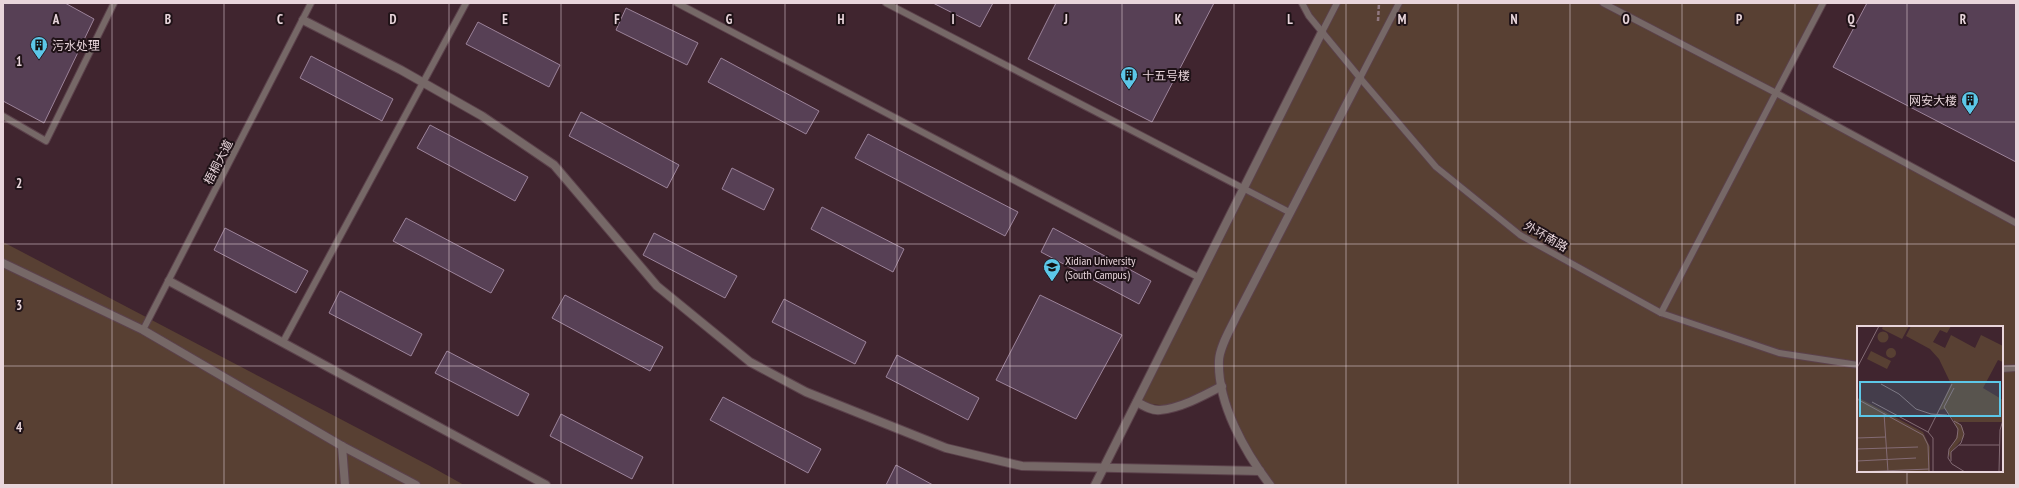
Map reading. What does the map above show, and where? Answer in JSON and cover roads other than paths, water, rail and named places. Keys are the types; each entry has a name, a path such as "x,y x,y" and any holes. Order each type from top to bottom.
{"street":[{"path":"303,20 424,83 482,116 554,165 657,286 750,362 806,392 946,448 1022,466 1103,469 1260,471"},
{"path":"1095,485 1322,32"},
{"path":"1270,485 1252,460 1222,396 1219,359 1226,338 1360,78"},
{"path":"3,263 143,330 342,446 416,485"},
{"path":"170,281 546,485"},
{"path":"1137,402 1148,408 1159,411 1200,397 1222,386"},
{"path":"342,446 345,485"}],"lane":[{"path":"3,116 46,141 114,3"},
{"name":"梧桐大道","path":"143,330 170,281 311,3"},
{"path":"283,342 466,3"},
{"path":"677,3 1198,277"},
{"path":"886,3 1290,212"},
{"name":"外环南路","path":"1302,3 1322,32 1436,167 1520,235 1661,313 1778,353 1857,365"},
{"path":"1322,32 1337,3"},
{"path":"1360,78 1399,3"},
{"path":"1603,3 1776,93 2016,223"},
{"path":"1661,313 1823,3"},
{"path":"2003,369 2016,368"}],"place":[{"name":"污水处理","path":"39,60"},
{"name":"十五号楼","path":"1129,90"},
{"name":"网安大楼","path":"1970,115"},
{"name":"Xidian University (South Campus)","path":"1052,282"}]}
